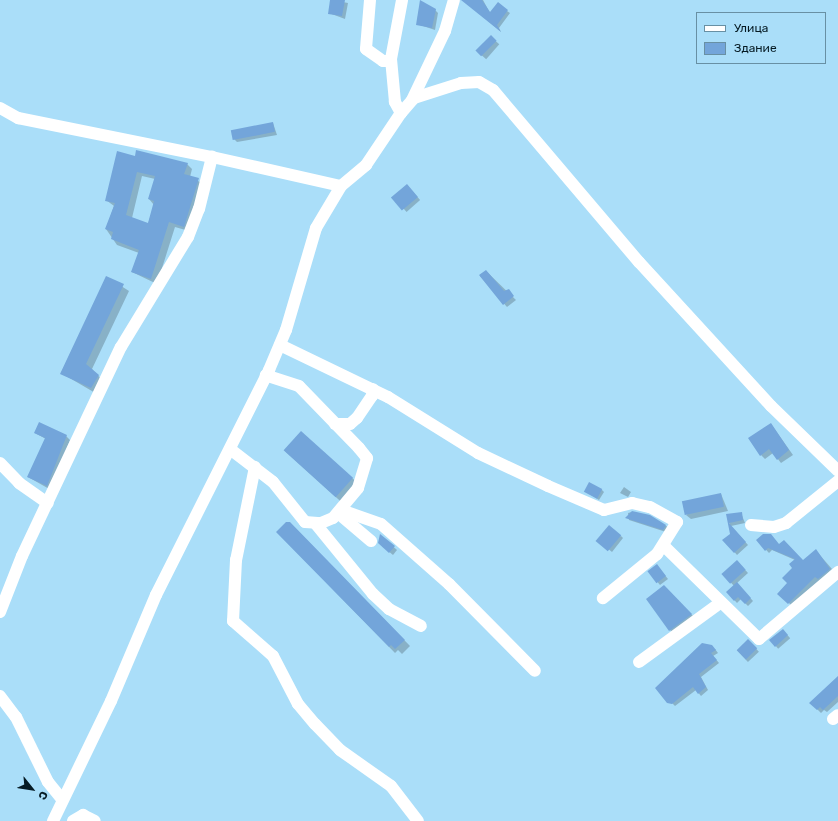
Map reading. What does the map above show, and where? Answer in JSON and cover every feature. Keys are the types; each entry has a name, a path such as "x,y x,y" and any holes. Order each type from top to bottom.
{"street":[{"path":"370,0 366,49 383,62 391,61"},
{"path":"401,113 395,102 391,61 402,0"},
{"path":"53,821 61,798 104,715 156,596 230,449 280,345 316,228 340,186 366,165 401,113 412,100 445,31 454,0"},
{"path":"412,100 461,83 479,82 493,90 639,262 771,406 838,471"},
{"path":"0,108 18,118 212,157 340,186"},
{"path":"0,612 48,503 121,347 188,237 199,209 212,157"},
{"path":"280,345 373,389 478,453 590,505 604,510 632,503 650,507 677,522 664,546 603,598"},
{"path":"230,449 273,482 306,522 315,523 333,518 358,488 367,458 298,386 266,376"},
{"path":"335,424 350,424 357,418 372,396 373,389"},
{"path":"0,463 48,503"},
{"path":"254,467 236,560 233,621 273,656 298,704 315,724 340,750 391,786 418,821"},
{"path":"751,525 774,527 786,523 838,481"},
{"path":"340,511 371,541"},
{"path":"340,511 381,524 449,584 535,671"},
{"path":"315,523 373,594 389,609 421,626"},
{"path":"664,546 720,603 759,639 838,572"},
{"path":"639,662 720,603"},
{"path":"0,696 16,717 48,782 61,798"},
{"path":"73,821 83,815 95,821"}],"building":[{"path":"330,0 345,0 342,16 328,14"},
{"path":"420,0 436,9 432,28 416,25"},
{"path":"461,0 482,0 490,12 498,2 508,10 497,25 501,32"},
{"path":"491,35 497,41 481,56 475,51"},
{"path":"273,122 275,132 233,140 231,130"},
{"path":"136,150 188,163 184,174 199,178 184,227 169,222 151,279 131,272 139,250 111,239 113,232 105,229 115,203 105,201 117,151 135,156","holes":["137,172 155,176 148,199 154,201 148,223 126,215"]},
{"path":"407,184 418,197 402,211 391,197"},
{"path":"486,270 504,291 509,289 514,296 503,305 479,275"},
{"path":"106,276 124,284 86,364 99,375 91,388 60,374"},
{"path":"39,422 67,435 47,486 27,477 45,438 34,433"},
{"path":"771,423 789,450 777,460 769,449 760,456 748,438"},
{"path":"301,431 353,478 336,497 284,450"},
{"path":"589,482 602,489 597,499 584,492"},
{"path":"721,493 724,507 685,515 682,501"},
{"path":"632,511 650,515 666,525 663,530 625,518"},
{"path":"742,512 743,520 729,523 746,542 734,553 722,540 730,534 726,514"},
{"path":"286,522 290,522 405,640 395,649 391,645 389,647 276,532"},
{"path":"609,525 621,535 608,551 596,541"},
{"path":"380,534 395,546 389,553 378,543"},
{"path":"763,534 771,534 779,544 784,540 803,560 816,549 830,569 818,579 815,577 788,604 777,594 787,583 782,578 792,568 789,564 795,559 768,548 765,551 756,540"},
{"path":"737,560 746,570 730,584 721,574"},
{"path":"657,564 666,576 656,583 647,571"},
{"path":"737,582 751,598 745,604 738,597 734,601 726,592"},
{"path":"664,585 692,614 669,631 646,599"},
{"path":"783,629 788,635 775,647 769,640"},
{"path":"748,639 757,648 746,660 737,650"},
{"path":"702,643 712,645 716,650 711,653 717,660 699,674 706,687 698,694 693,687 672,704 667,703 655,688"},
{"path":"838,676 838,696 823,710 820,707 817,710 809,703"}]}
